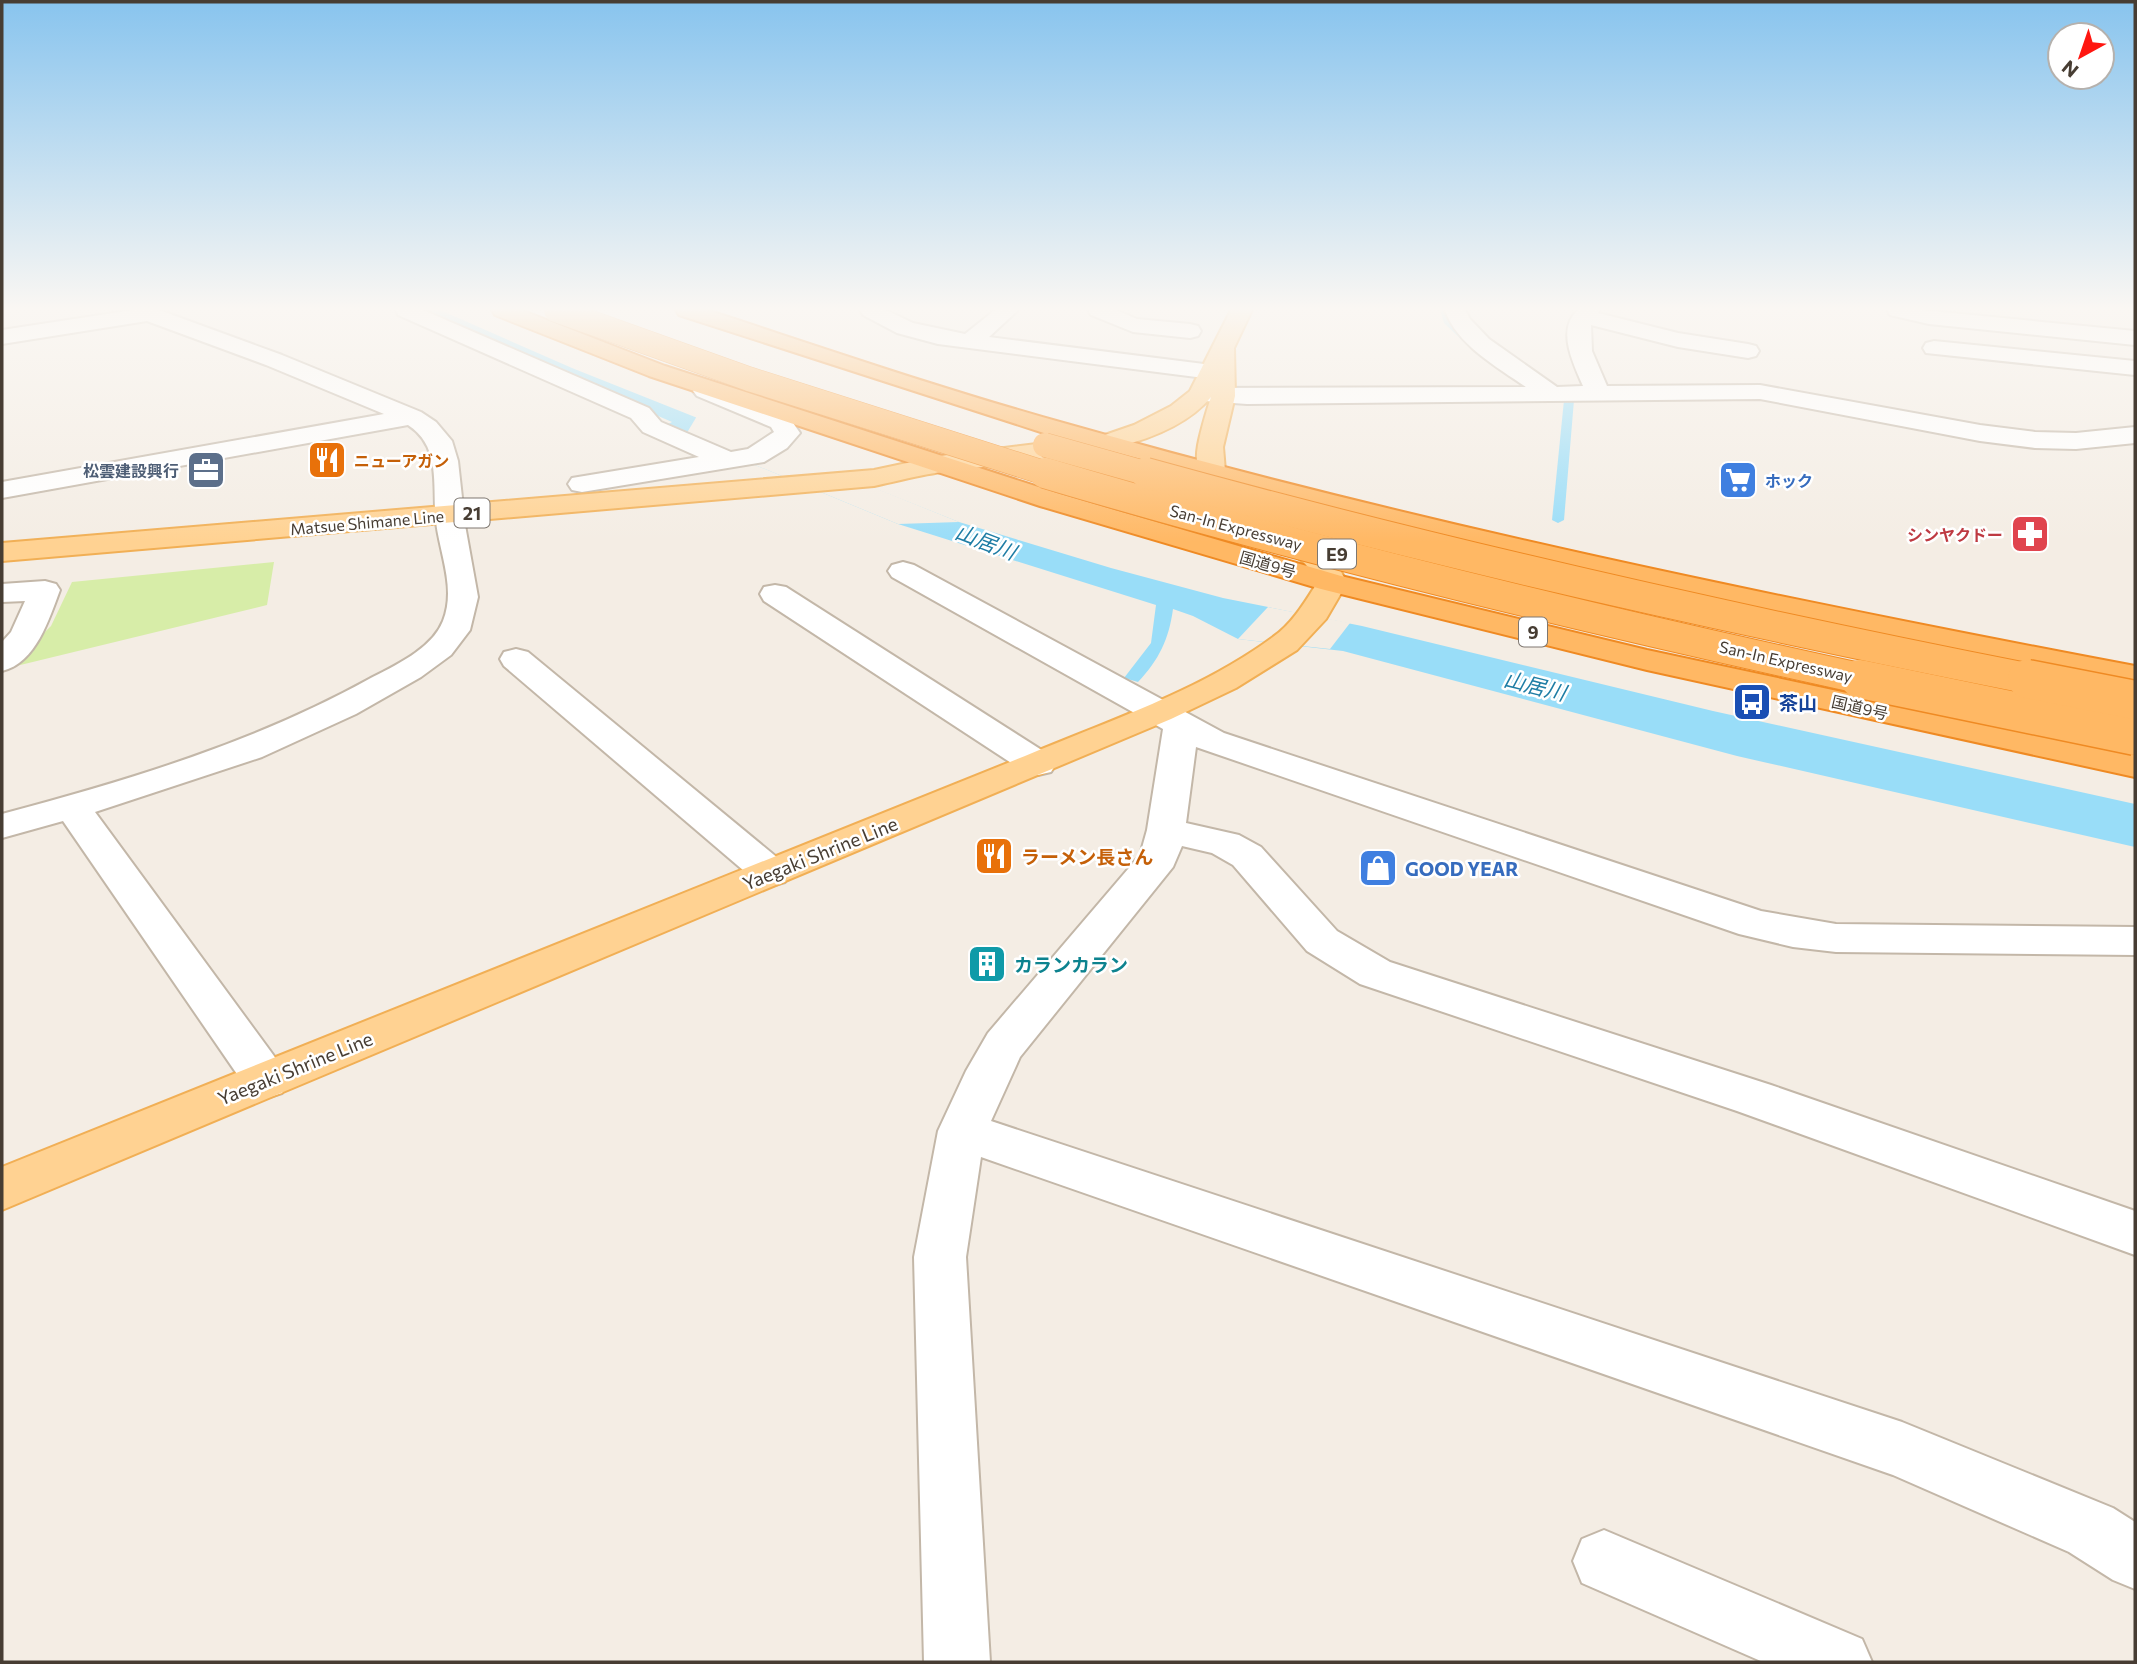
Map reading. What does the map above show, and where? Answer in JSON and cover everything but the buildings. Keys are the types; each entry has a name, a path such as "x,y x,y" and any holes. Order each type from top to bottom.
{"highway":[{"name":"国道9号","path":"708,388 1050,500 1332,583 1647,660 2135,766"},
{"name":"San-In Expressway","path":"770,388 922,437 1193,516 1512,600 2005,710 2135,736"},
{"name":"San-In Expressway","path":"849,388 1211,492 1529,571 1993,672 2135,700"},
{"path":"922,388 1106,443 1533,552 1728,596 2135,676"}],"main road":[{"path":"1106,443 1143,430 1180,411 1202,388"},
{"path":"1215,388 1210,447 1212,471 1218,490 1237,510 1321,559 1332,583"},
{"name":"Matsue Shimane Line","path":"2,530 874,478 940,464 1106,443"},
{"name":"Matsue Shimane Line","path":"2,552 449,505 582,484 858,463 940,464"},
{"name":"Yaegaki Shrine Line","path":"2,1189 1038,764 1170,718 1286,643 1315,611 1332,583"}],"street":[{"path":"2,826 188,772 303,728 363,697 437,650 453,633 460,618 463,598 439,442 431,430 412,417 341,388"},
{"path":"582,388 640,413 652,427 730,461"},
{"path":"582,484 755,456 778,443 787,433 779,422 697,388"},
{"path":"1459,388 1551,394 1760,392 1796,396 1980,433 2035,440 2076,441 2135,435"},
{"path":"1542,388 1551,394"},
{"path":"1596,388 1598,394"},
{"path":"2,490 412,417"},
{"path":"903,571 1224,746 1754,924 1793,933 1836,938 2135,941"},
{"path":"2,593 45,590 26,635 2,661"},
{"path":"775,594 1038,764"},
{"path":"516,659 771,873"},
{"path":"957,1662 940,1257 948,1198 962,1131 989,1068 1004,1045 1159,858 1166,830 1170,718"},
{"path":"72,807 266,1080"},
{"path":"1166,830 1225,844 1247,856 1322,941 1375,972 1754,1098 2135,1233"},
{"path":"962,1131 1902,1450 2091,1530 2135,1558"},
{"path":"1604,1561 1839,1662"}],"green space":[{"path":"274,562 267,605 8,668 51,626 72,582"}],"water":[{"name":"山居川","path":"593,388 621,388 959,522 1111,568 1223,598 1362,626 1713,711 2135,804 2135,847 1737,756 1343,651 1238,639 1173,609 1166,639 1152,666 1138,682 1124,678 1151,643 1156,605 898,524 663,427 672,422"}],"pier":[{"path":"697,416 959,522 898,524 685,436"},
{"path":"1268,607 1350,623 1330,649 1238,639"}],"waterway":[{"path":"1558,520 1569,400"}],"place":[{"name":"ニューアガン","path":"327,460"},
{"name":"松雲建設興行","path":"206,470"},
{"name":"ホック","path":"1738,480"},
{"name":"シンヤクドー","path":"2030,534"},
{"name":"茶山","path":"1752,702"},
{"name":"ラーメン長さん","path":"994,856"},
{"name":"GOOD YEAR","path":"1378,868"},
{"name":"カランカラン","path":"987,964"}]}
